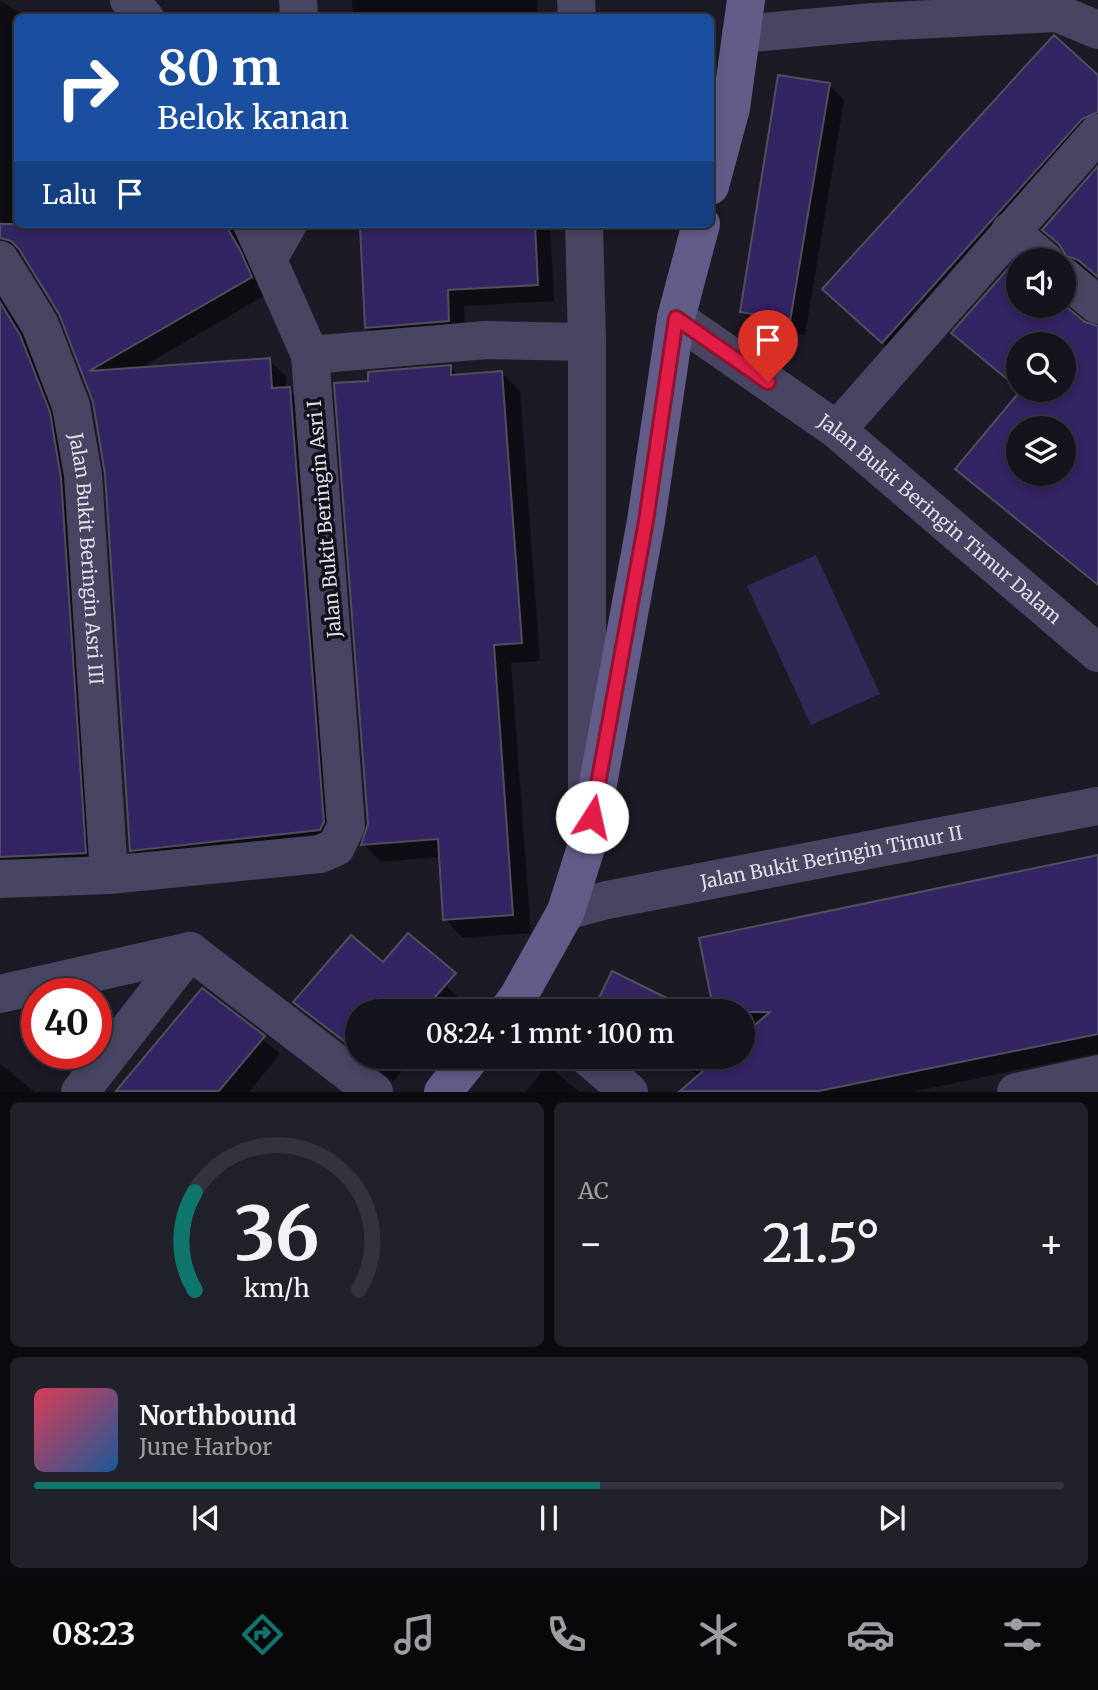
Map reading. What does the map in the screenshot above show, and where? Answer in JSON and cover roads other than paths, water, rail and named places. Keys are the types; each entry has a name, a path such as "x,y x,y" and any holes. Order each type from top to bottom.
{"street":[{"path":"129,0 141,14"},
{"path":"714,161 721,116 744,17 872,22 1057,13 1098,30"},
{"path":"837,430 1098,133"},
{"name":"Jalan Bukit Beringin Asri I","path":"108,875 320,854 336,847 346,826 310,355 254,228"},
{"path":"268,260 286,228"},
{"path":"586,228 587,844"},
{"path":"524,999 566,911 587,844 646,521 676,318 700,228"},
{"path":"1010,231 1030,248"},
{"name":"Jalan Bukit Beringin Asri III","path":"0,260 40,325 57,364 73,420 83,475 108,875"},
{"path":"1076,286 1098,305"},
{"name":"Jalan Bukit Beringin Timur Dalam","path":"676,318 837,430 1098,653"},
{"path":"310,355 486,340 587,342"},
{"name":"Jalan Bukit Beringin Timur II","path":"566,911 607,900 1098,806"},
{"path":"0,879 108,875"},
{"path":"0,994 190,951"},
{"path":"80,1091 190,951"},
{"path":"190,951 374,1091"},
{"path":"443,1091 461,1069"},
{"path":"602,1069 629,1091"},
{"path":"1016,1091 1098,1074"}]}
